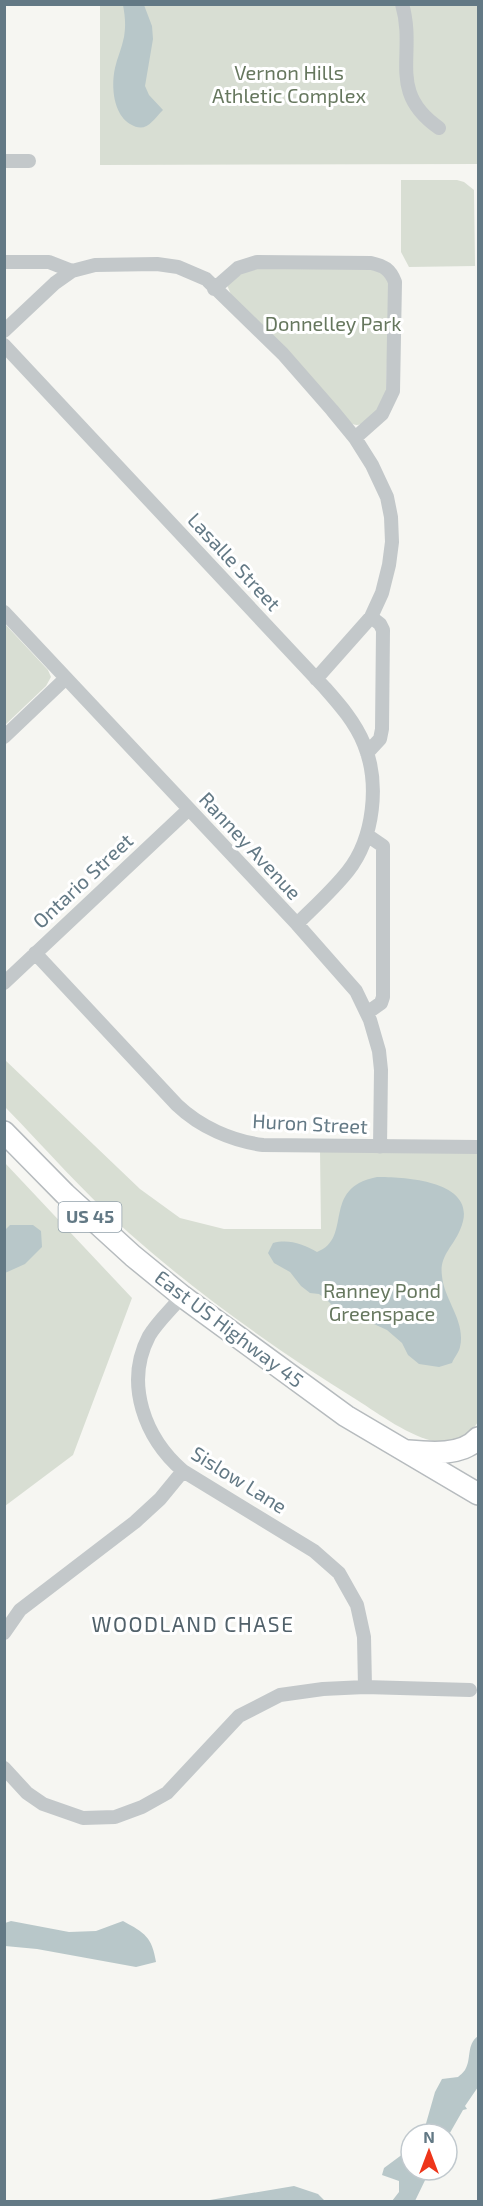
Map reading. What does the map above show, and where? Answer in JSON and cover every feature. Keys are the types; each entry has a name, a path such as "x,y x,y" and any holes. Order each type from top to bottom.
{"main road":[{"name":"East US Highway 45","path":"4,1132 65,1194 182,1296 346,1416 478,1494"},
{"path":"405,1451 456,1450 473,1444 478,1438"}],"street":[{"path":"402,4 406,19 406,77 409,92 417,109 439,128"},
{"path":"4,161 29,161"},
{"path":"4,262 49,262 72,271"},
{"path":"214,289 238,268 257,262 371,263 388,270 395,282 393,391 382,414 355,438"},
{"path":"4,331 55,283 72,271 95,265 157,264 178,267 206,279 283,354 355,438 382,484 391,517 392,542 389,565 382,593 371,617 316,679"},
{"name":"Lasalle Street","path":"4,345 316,679 350,718 365,746 371,767 373,808 367,835 349,870 297,924"},
{"name":"Ranney Avenue","path":"4,612 297,924 356,991 367,1013 379,1051 380,1147"},
{"path":"367,753 380,739 382,729 383,630 380,624 371,617"},
{"path":"4,737 66,678"},
{"name":"Ontario Street","path":"4,982 189,809"},
{"path":"367,835 383,846 383,997 381,1003 367,1013"},
{"name":"Huron Street","path":"35,953 186,1114 221,1134 250,1144 263,1145 478,1147"},
{"name":"Sislow Lane","path":"182,1296 158,1322 148,1338 141,1359 138,1379 143,1414 153,1436 170,1459 183,1471 314,1551 339,1573 357,1605 364,1637 365,1687"},
{"path":"4,1633 20,1610 135,1522 160,1499 183,1471"},
{"path":"4,1768 27,1792 43,1804 83,1818 116,1817 142,1807 167,1792 239,1716 280,1695 323,1689 365,1687 476,1689"}],"green space":[{"name":"Vernon Hills Athletic Complex","path":"100,5 478,5 478,164 100,165"},
{"path":"401,180 457,180 464,182 474,190 475,266 409,267 401,252"},
{"name":"Donnelley Park","path":"370,268 383,273 389,284 386,397 372,416 357,425 346,420 232,297 227,285 242,273 253,269"},
{"path":"5,624 48,670 51,677 46,686 5,725"},
{"name":"Ranney Pond Greenspace","path":"4,1059 140,1189 180,1218 224,1229 321,1229 320,1151 478,1153 478,1422 466,1436 450,1443 437,1442 416,1435 385,1418 268,1342 183,1279 113,1218 5,1107"},
{"path":"5,1163 132,1298 73,1455 5,1506"}],"shaded area":[{"path":"123,5 144,5 152,26 153,39 145,86 149,95 163,110 152,122 140,128 124,119 115,99 114,75 125,33"},
{"path":"377,1177 405,1178 438,1185 451,1192 460,1201 464,1214 460,1230 445,1257 442,1269 446,1294 457,1319 461,1337 459,1349 452,1363 439,1367 419,1364 408,1355 402,1343 387,1330 352,1314 338,1311 319,1294 310,1293 290,1272 274,1263 268,1253 273,1243 279,1242 296,1243 317,1252 328,1245 334,1236 343,1202 349,1191 360,1183"},
{"path":"10,1225 33,1225 41,1231 42,1247 25,1264 5,1273 5,1230"},
{"path":"11,1921 69,1932 96,1931 123,1921 137,1929 150,1941 156,1962 136,1967 37,1949 5,1946 5,1923"},
{"path":"478,2036 478,2087 465,2106 467,2109 463,2110 456,2122 426,2122 435,2092 442,2079 458,2077 464,2071 474,2040"},
{"path":"399,2157 399,2181 382,2175 384,2168"},
{"path":"399,2182 424,2182 415,2201 392,2201 399,2192"},
{"path":"294,2186 318,2194 325,2201 204,2201"}],"district":[{"name":"WOODLAND CHASE","path":"193,1625"}]}
